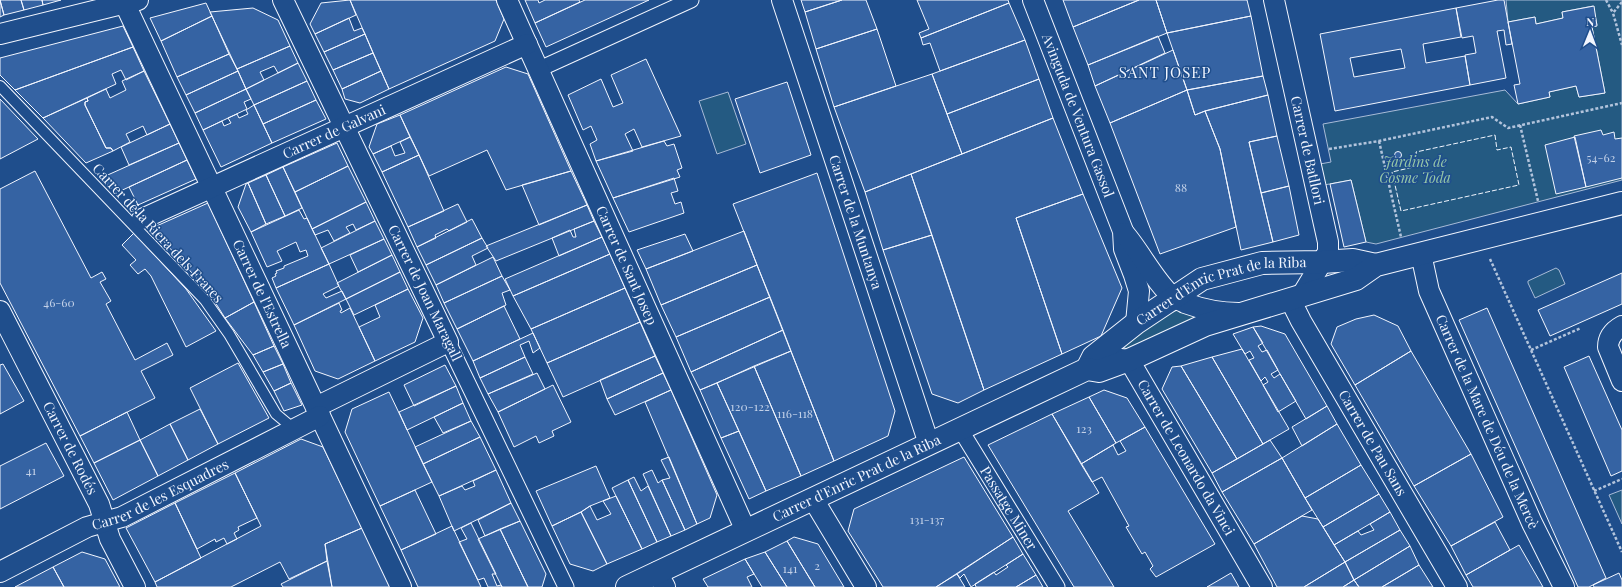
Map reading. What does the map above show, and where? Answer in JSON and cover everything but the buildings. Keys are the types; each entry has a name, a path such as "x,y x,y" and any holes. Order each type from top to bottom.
{"street":[{"name":"Carrer de Joan Maragall","path":"283,0 566,587"},
{"name":"Carrer de Sant Josep","path":"507,0 746,531"},
{"path":"546,66 691,0"},
{"name":"Carrer de la Muntanya","path":"782,0 929,444"},
{"name":"Avinguda de Ventura Gassol","path":"1033,0 1123,231 1124,249 1139,291 1136,323"},
{"name":"Carrer de Batllori","path":"1274,0 1328,242 1328,252 1296,297"},
{"path":"0,34 129,1"},
{"name":"Carrer de l'Estrella","path":"129,1 212,187 401,587"},
{"name":"Carrer de Galvani","path":"142,219 527,44"},
{"name":"Carrer d'Enric Prat de la Riba","path":"1090,363 1099,372 1205,325 1356,279 1376,265 1622,203"},
{"name":"Avinguda de Ventura Gassol","path":"1123,231 1136,246 1159,281 1175,298 1202,309 1219,313 1246,312"},
{"name":"Carrer de la Mare de Déu de la Mercè","path":"1421,254 1429,291 1529,516 1564,587"},
{"name":"Carrer d'Enric Prat de la Riba","path":"626,587 661,580 746,531 960,429 1090,363 1136,323 1202,279 1262,263 1353,260 1376,265"},
{"name":"Carrer de Pau Sans","path":"1296,297 1301,321 1457,587"},
{"name":"Carrer de Rodés","path":"0,311 100,504 110,539 135,587"},
{"path":"1622,326 1613,333 1608,342 1608,348 1622,381"},
{"name":"Carrer de les Esquadres","path":"0,572 87,527 122,517 294,429 318,412 448,342"},
{"name":"Carrer de Leonardo da Vinci","path":"1129,360 1262,587"},
{"name":"Passatge Miner","path":"960,429 1057,587"},
{"path":"813,499 866,587"}],"lane":[{"name":"Carrer de la Riera dels Frares","path":"0,86 205,300 229,334 276,414 294,429"}],"path":[{"path":"1606,0 1613,13 1622,45"},
{"path":"1613,13 1622,2"},
{"path":"1328,149 1379,141 1492,117 1508,128 1622,104"},
{"path":"1520,125 1538,202"},
{"path":"1379,141 1401,237"},
{"path":"1490,259 1622,552"},
{"path":"1531,350 1580,328"},
{"path":"1594,491 1622,479"}],"green space":[{"name":"Jardins de Cosme Toda","path":"1506,0 1622,0 1622,180 1376,244 1366,242 1351,180 1324,185 1320,164 1331,162 1323,124 1505,90 1518,104 1550,97 1549,92 1576,86 1579,97 1605,93 1592,27 1597,25 1593,6 1562,12 1563,18 1536,24 1535,17 1508,22"},
{"path":"728,92 746,144 717,154 699,101"},
{"path":"1556,268 1559,270 1565,284 1535,298 1528,281"},
{"path":"1180,309 1196,317 1197,319 1129,350 1123,347 1123,345 1168,314"},
{"path":"1622,490 1622,524 1609,495"}],"fence":[{"path":"1495,135 1497,150 1511,147 1519,185 1401,211 1392,172 1418,166 1416,152 1495,135"}],"wall":[{"path":"137,214 132,208 138,205"}],"district":[{"name":"SANT JOSEP","path":"1165,73"}]}
